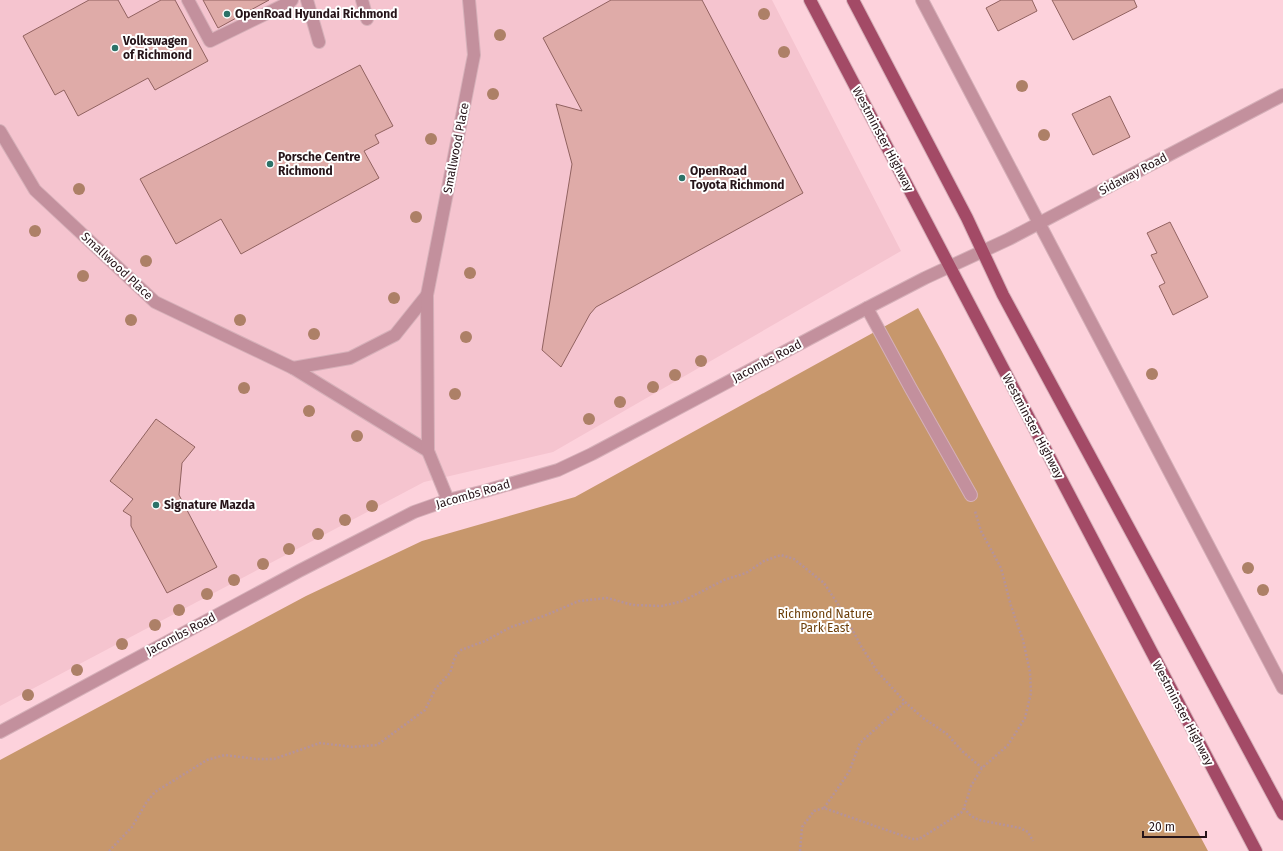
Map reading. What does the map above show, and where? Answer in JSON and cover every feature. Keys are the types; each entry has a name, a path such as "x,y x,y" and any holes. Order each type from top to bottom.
{"main road":[{"name":"Westminster Highway","path":"810,0 1256,851"},
{"path":"852,0 967,218 1002,296 1198,654 1283,814"}],"street":[{"path":"188,0 210,41 292,0"},
{"path":"307,0 319,42"},
{"path":"362,0 367,19"},
{"name":"Smallwood Place","path":"448,500 428,451 427,295 474,55 469,0"},
{"path":"922,0 1283,688"},
{"name":"Sidaway Road","path":"950,267 1039,223 1283,95"},
{"name":"Smallwood Place","path":"0,131 35,190 155,302 293,368 428,451"},
{"name":"Jacombs Road","path":"0,732 386,525 414,512 448,500 558,470 867,308 950,267"},
{"name":"Smallwood Place","path":"293,368 350,358 395,335 427,295"},
{"path":"867,308 971,495"}],"path":[{"path":"800,851 802,826 814,811 824,808 912,839 919,840 961,814 971,786 982,768 1008,745 1025,718 1031,693 1030,672 1023,640 1001,568 981,531 971,495"},
{"path":"109,851 132,827 146,803 155,792 207,760 225,755 255,759 274,759 320,743 352,747 377,745 425,710 436,688 450,673 455,657 461,650 485,641 511,627 544,616 579,601 606,598 633,605 662,606 683,601 724,580 746,573 764,561 781,555 794,559 824,583 843,612 861,646 877,671 905,702 923,718 947,734 962,751 982,768"},
{"path":"824,808 849,772 860,743 905,702"},
{"path":"964,808 971,816 979,820 1020,828 1028,832 1033,842"}],"shaded area":[{"path":"0,0 772,0 901,251 553,452 424,482 0,706"}],"green space":[{"name":"Richmond Nature Park East","path":"918,308 1208,851 0,851 0,760 306,596 422,541 575,497"}],"building":[{"name":"Volkswagen of Richmond","path":"89,0 118,0 128,18 161,0 175,0 208,61 155,90 148,78 78,116 64,90 55,95 23,36"},
{"name":"OpenRoad Hyundai Richmond","path":"203,0 269,0 218,28"},
{"name":"OpenRoad Toyota Richmond","path":"611,0 702,0 803,193 596,307 590,314 561,367 542,350 572,164 556,104 582,111 543,38"},
{"path":"1001,0 1032,0 1037,11 998,31 986,8"},
{"path":"1052,0 1134,0 1137,7 1073,40"},
{"name":"Porsche Centre Richmond","path":"360,65 393,126 375,135 379,143 364,151 379,178 241,254 221,219 176,244 140,179"},
{"path":"1110,96 1130,137 1093,155 1072,114"},
{"path":"1170,222 1208,297 1173,315 1159,286 1165,283 1151,255 1157,253 1147,233"},
{"name":"Signature Mazda","path":"156,419 195,447 182,463 179,495 217,567 167,593 131,526 131,516 123,511 133,499 110,481"}],"place":[{"name":"OpenRoad Hyundai Richmond","path":"227,14"},
{"name":"Volkswagen of Richmond","path":"115,48"},
{"name":"Porsche Centre Richmond","path":"270,164"},
{"name":"OpenRoad Toyota Richmond","path":"682,178"},
{"name":"Signature Mazda","path":"156,505"}]}
